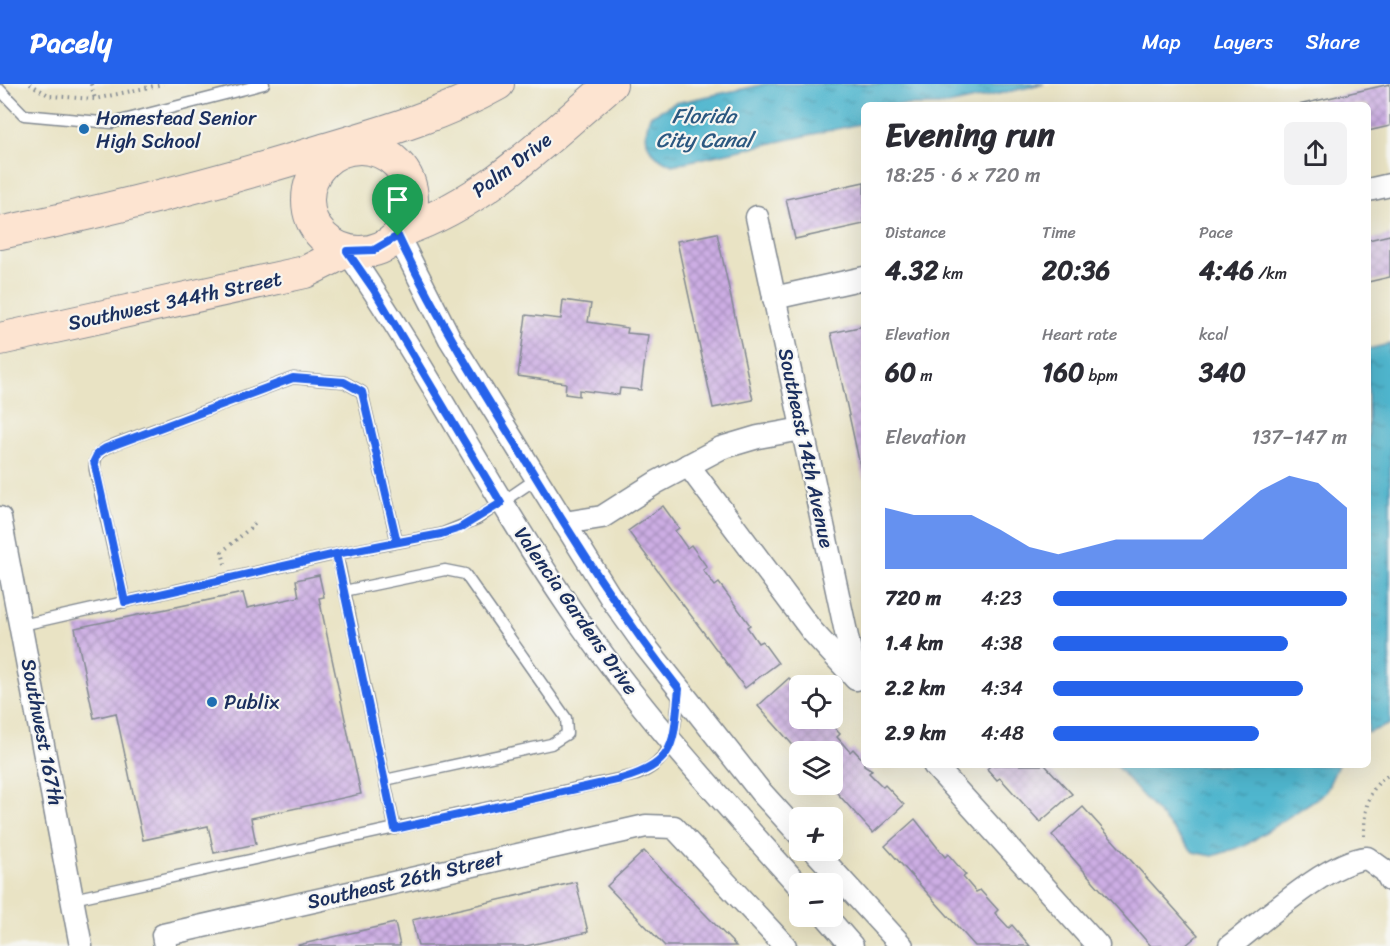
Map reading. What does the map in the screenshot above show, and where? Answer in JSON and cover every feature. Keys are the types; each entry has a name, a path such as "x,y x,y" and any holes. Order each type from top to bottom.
{"main road":[{"path":"0,233 196,188 341,148 440,113 498,84"},
{"name":"Palm Drive","path":"401,233 449,212 535,150 614,84"},
{"path":"341,148 368,149 387,156 402,168 412,192 412,205 401,233 374,250 347,251 324,238 310,216 308,203 309,190 321,166 341,148"},
{"name":"Southwest 344th Street","path":"0,339 305,272 347,251"}],"street":[{"path":"1371,189 1390,185"},
{"name":"Southeast 14th Avenue","path":"757,217 860,684"},
{"name":"Valencia Gardens Drive","path":"401,233 450,339 628,623 760,791 789,823"},
{"name":"Valencia Gardens Drive","path":"347,251 374,290 501,503 572,612 673,741 789,874"},
{"path":"774,298 861,279"},
{"path":"564,523 592,519 615,510 688,465 721,448 758,437 802,429"},
{"name":"Southeast 14th Avenue","path":"688,465 812,631 860,684"},
{"name":"Southwest 167th","path":"0,518 81,946"},
{"path":"937,768 1098,946"},
{"name":"Southeast 26th Street","path":"164,941 646,826 674,827 785,946"},
{"path":"1230,946 1333,869 1354,859 1367,858 1384,871 1390,880"},
{"path":"824,861 902,946"},
{"path":"836,927 852,946"}],"lane":[{"path":"0,90 24,115 112,123 264,84"},
{"path":"125,602 95,470 94,461 98,453 118,443 293,378 344,382 362,392 397,542"},
{"path":"22,625 460,528 536,479"},
{"path":"336,554 395,829"},
{"path":"345,591 445,570 465,574 564,711 566,718 567,734 551,744 385,780"},
{"path":"72,899 636,775 656,767 673,741 679,689"}],"path":[{"path":"30,84 50,96 95,99 163,84"},
{"path":"91,84 95,99"},
{"path":"225,567 222,552 257,522"},
{"path":"1364,843 1364,820 1368,800 1377,782 1390,774"}],"water":[{"name":"Florida City Canal","path":"766,84 1044,84 962,102 861,102 861,124 672,165 652,152 646,133 650,116 675,103"},
{"path":"1390,344 1390,724 1371,732 1371,348"},
{"path":"1118,768 1337,768 1325,793 1246,845 1213,856 1193,852"}],"building":[{"path":"1390,84 1390,126 1371,130 1371,102 1311,102"},
{"path":"861,183 861,225 795,239 786,199"},
{"path":"717,233 753,400 713,408 677,241"},
{"path":"1390,235 1390,277 1371,281 1371,239"},
{"path":"563,300 591,304 588,322 628,328 627,333 648,335 641,390 620,388 619,395 579,390 579,396 565,394 566,383 518,376 526,315 561,319"},
{"path":"861,327 861,470 831,333"},
{"path":"663,506 679,528 675,531 687,548 691,545 707,567 703,570 715,586 719,583 750,625 747,627 758,643 762,641 778,663 745,688 628,531"},
{"path":"319,575 324,597 319,598 361,794 251,818 256,844 214,853 208,826 143,840 116,713 94,718 75,628 243,593 247,608 299,597 296,580"},
{"path":"789,678 789,729 835,729 840,734 837,737 840,741 789,741 758,706"},
{"path":"843,744 850,752 853,749 861,758 861,768 872,770 869,773 883,787 885,785 904,805 873,833 839,795 843,795"},
{"path":"1048,768 1072,794 1040,822 1000,778 997,780 987,769"},
{"path":"1083,807 1198,935 1185,946 1151,946 1052,835"},
{"path":"915,819 945,857 948,854 966,875 963,877 976,892 980,890 998,910 995,913 1009,928 1012,925 1030,946 975,946 885,846"},
{"path":"644,851 736,946 665,946 607,886"},
{"path":"576,882 588,932 526,946 418,946 412,920"},
{"path":"395,923 400,946 298,946 298,945"}],"place":[{"name":"Homestead Senior High School","path":"84,129"},
{"name":"Publix","path":"212,702"}],"route":[{"path":"398,236 387,245 374,250 347,251 374,290 501,503 460,528 441,534 336,554 125,602 94,461 98,453 106,448 293,378 324,378 344,382 362,392 397,542 336,554 395,829 621,779 656,767 673,741 679,689 628,623 564,523 450,339 398,236"}]}
